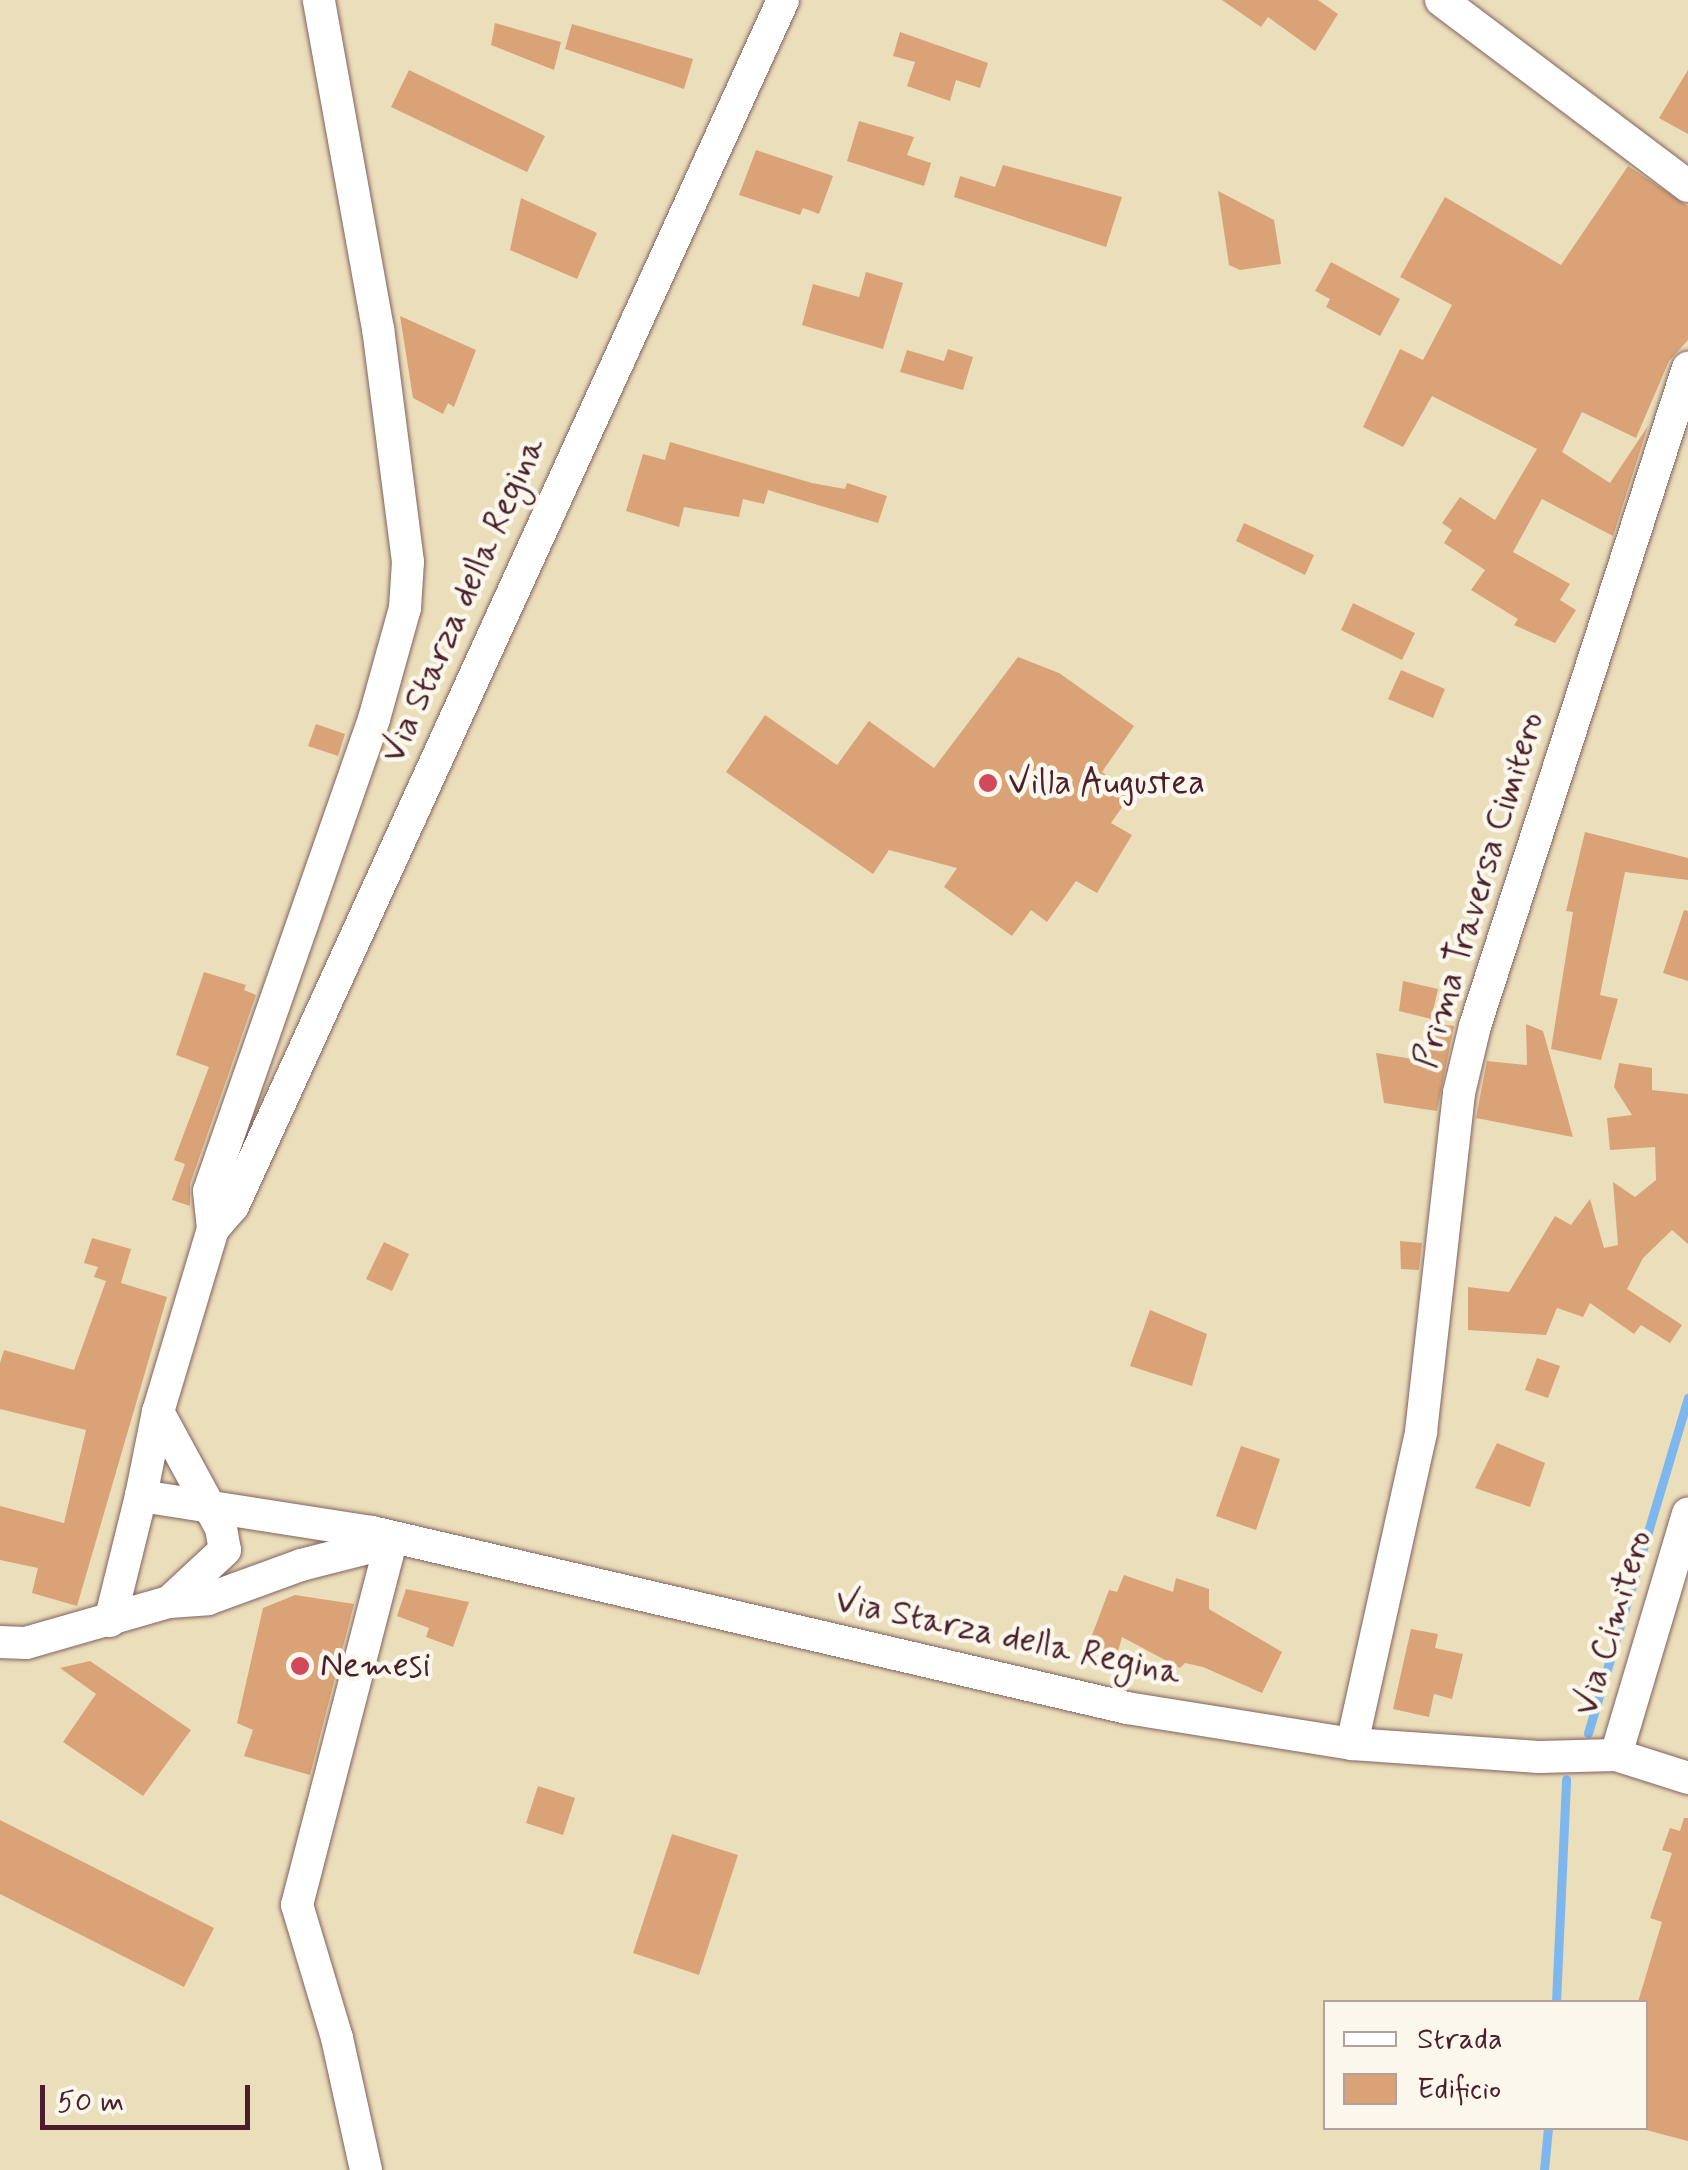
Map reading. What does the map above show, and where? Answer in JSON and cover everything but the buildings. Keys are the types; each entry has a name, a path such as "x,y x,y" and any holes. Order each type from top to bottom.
{"street":[{"name":"Via Starza della Regina","path":"110,1621 158,1412 213,1229 210,1191 374,719 407,577 378,329 318,0"},
{"name":"Via Starza della Regina","path":"213,1229 233,1206 783,0"},
{"path":"1441,0 1688,186"},
{"name":"Prima Traversa Cimitero","path":"1352,1744 1421,1432 1459,1093 1475,1026 1688,368"},
{"name":"Via Starza della Regina","path":"158,1412 226,1550 169,1602"},
{"name":"Via Starza della Regina","path":"141,1496 206,1503 372,1532 392,1542 1127,1708 1352,1744 1539,1757 1616,1755 1688,1778"},
{"name":"Via Cimitero","path":"1616,1755 1688,1513"},
{"name":"Via Starza della Regina","path":"0,1642 26,1643 169,1602 208,1599 301,1564 392,1542"},
{"path":"366,2170 337,2038 298,1905 392,1542"}],"waterway":[{"path":"1588,1733 1688,1398"},
{"path":"1556,2000 1566,1779"},
{"path":"1544,2170 1548,2130"}],"place":[{"name":"Villa Augustea","path":"988,783"},
{"name":"Nemesi","path":"300,1666"}]}
